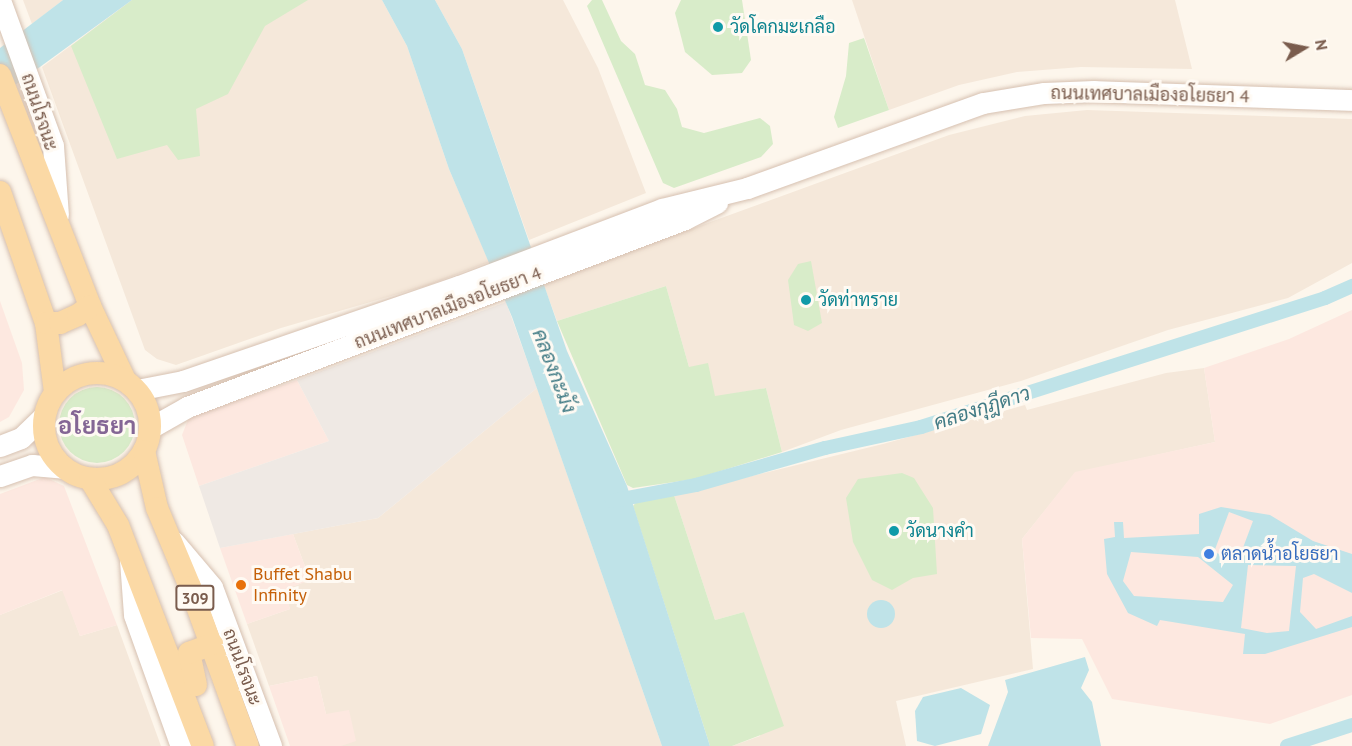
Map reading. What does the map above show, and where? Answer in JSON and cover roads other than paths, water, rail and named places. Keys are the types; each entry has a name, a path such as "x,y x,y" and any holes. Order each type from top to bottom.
{"main road":[{"name":"ถนนโรจนะ","path":"0,75 90,306 131,385"},
{"path":"0,192 46,323 55,392"},
{"path":"46,323 69,319 90,306"},
{"path":"88,373 113,375 131,385 147,408 150,428 144,451 121,473 90,479 64,468 47,445 44,416 55,392 76,376 88,373"},
{"name":"ถนนโรจนะ","path":"144,451 166,533 213,644 248,746"},
{"name":"309","path":"90,479 118,525 203,746"},
{"path":"213,644 194,649 187,659 216,746"}],"street":[{"name":"ถนนโรจนะ","path":"3,9 53,146 59,228"},
{"name":"ถนนเทศบาลเมืองอโยธยา 4","path":"150,428 187,407 462,294 561,256 685,219 747,188 983,103 1044,93 1094,91 1352,100"},
{"path":"0,217 19,244"},
{"name":"ถนนเทศบาลเมืองอโยธยา 4","path":"131,385 183,381 462,294"},
{"path":"0,446 21,438 44,416"},
{"path":"0,476 32,465 64,468"},
{"name":"ถนนโรจนะ","path":"166,533 212,587 271,746"},
{"path":"130,557 134,615 181,746"}],"water":[{"path":"63,0 132,0 0,96 0,48"},
{"name":"คลองกะมัง","path":"382,0 435,0 462,49 567,351 627,486 710,746 662,746 512,317 449,169 407,46"},
{"path":"1221,507 1270,515 1313,541 1352,554 1352,593 1314,574 1303,578 1300,612 1316,629 1352,616 1352,627 1265,654 1243,654 1245,634 1160,620 1157,626 1128,613 1107,574 1104,539 1115,537 1114,522 1123,522 1124,538 1199,534 1199,514","holes":["1229,512 1253,521 1238,561 1214,552","1131,552 1198,557 1233,585 1223,602 1134,596 1123,581","1248,565 1296,566 1289,631 1267,633 1241,628"]},
{"path":"881,600 891,604 895,614 891,624 881,628 871,624 867,614 871,604"},
{"path":"1085,657 1089,670 1081,688 1092,702 1101,746 988,746 1008,692 1005,680"},
{"path":"961,688 990,705 981,734 935,746 917,741 915,711 923,697"}],"waterway":[{"name":"คลองกุฎีดาว","path":"612,501 696,485 825,448 921,427 1325,298 1352,286"},
{"path":"1287,746 1352,725"}],"place":[{"name":"วัดโคกมะเกลือ","path":"718,27"},
{"name":"วัดท่าทราย","path":"806,300"},
{"name":"วัดนางคำ","path":"894,531"},
{"name":"ตลาดน้ำอโยธยา","path":"1209,554"},
{"name":"Buffet Shabu Infinity","path":"241,585"}],"district":[{"name":"อโยธยา","path":"97,426"}]}
